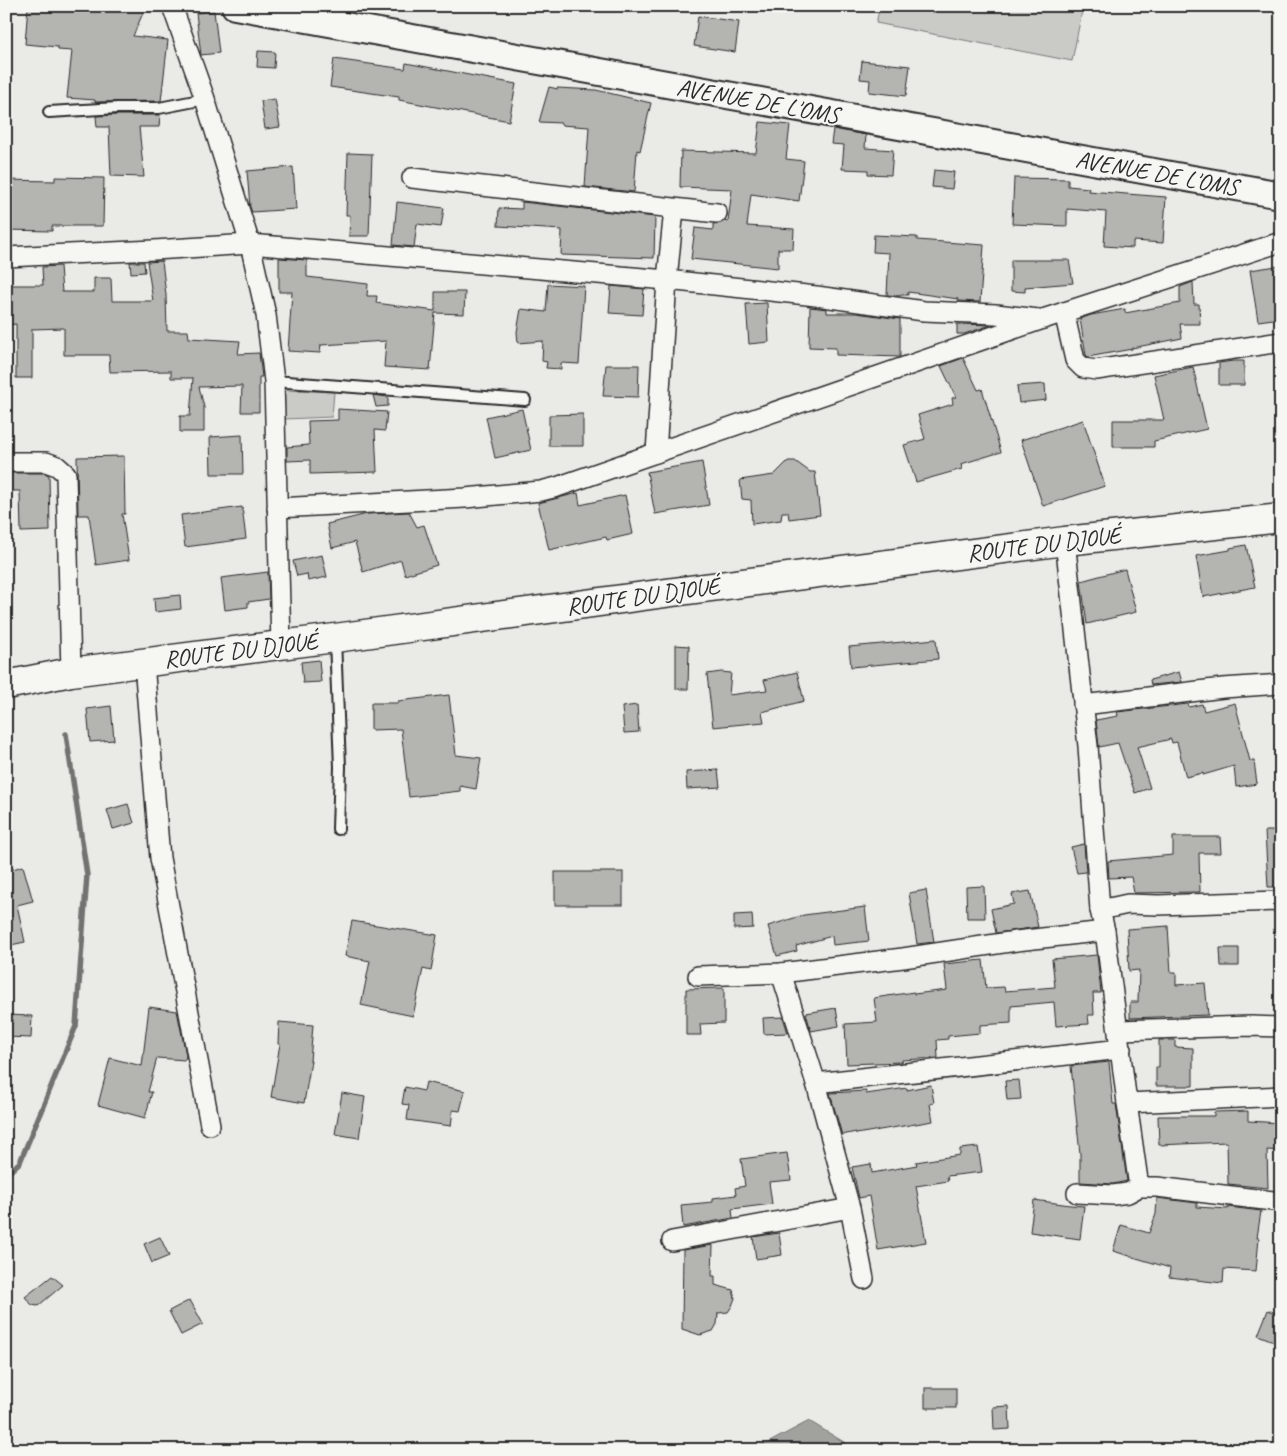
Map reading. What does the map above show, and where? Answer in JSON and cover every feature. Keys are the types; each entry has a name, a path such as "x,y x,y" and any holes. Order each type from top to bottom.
{"main road":[{"name":"ROUTE DU DJOUÉ","path":"6,685 71,672 1065,541 1281,518"}],"street":[{"path":"172,6 250,244 266,315 274,380 281,644"},
{"name":"AVENUE DE L'OMS","path":"236,6 1281,195"},
{"path":"412,178 716,213"},
{"path":"656,453 667,280 674,209"},
{"path":"277,508 455,498 541,491 557,487 1043,319 1281,242"},
{"path":"6,256 250,244 667,280 816,296 924,312 996,314 1043,319"},
{"path":"1064,312 1075,360 1083,368 1096,370 1281,342"},
{"path":"6,462 46,462 57,466 66,474 71,672"},
{"path":"1065,541 1088,746 1100,910 1105,931 1126,1102 1139,1187"},
{"path":"144,663 160,858 210,1125"},
{"path":"1083,705 1223,688 1281,684"},
{"path":"1100,910 1128,904 1281,901"},
{"path":"698,976 781,973 903,958 1016,941 1105,931"},
{"path":"781,973 816,1083 850,1208 864,1278"},
{"path":"1118,1030 1251,1026 1281,1027"},
{"path":"816,1083 1121,1049"},
{"path":"1126,1102 1281,1096"},
{"path":"1077,1193 1113,1195 1128,1193 1139,1187 1157,1187 1281,1202"},
{"path":"672,1241 850,1208"}],"lane":[{"path":"49,112 159,108 204,99"},
{"path":"274,380 525,400"},
{"path":"336,638 340,767 338,829"}],"shaded area":[{"path":"880,6 1083,6 1072,61 876,23"},
{"path":"282,390 334,392 332,417 284,419"},
{"path":"809,1421 857,1450 681,1450 764,1445"}],"building":[{"path":"28,6 146,6 133,36 168,40 161,101 95,102 95,100 67,98 72,51 58,50 58,47 25,44"},
{"path":"214,11 219,53 201,55 196,13"},
{"path":"698,16 739,22 735,52 694,46"},
{"path":"258,51 275,52 274,68 257,67"},
{"path":"334,59 405,69 406,63 516,84 509,121 399,100 399,97 330,87"},
{"path":"862,61 910,66 906,96 869,92 870,80 860,79"},
{"path":"549,87 596,90 651,103 640,151 637,150 634,192 585,187 589,127 539,122"},
{"path":"275,99 280,127 265,129 261,101"},
{"path":"160,115 159,127 139,127 144,177 111,176 109,127 97,127 96,116"},
{"path":"760,122 790,125 786,159 804,161 799,201 751,194 747,226 794,229 793,249 778,249 778,268 691,259 695,228 713,230 713,224 724,221 728,222 732,189 680,187 681,151 756,153"},
{"path":"833,129 866,135 865,148 893,150 891,175 868,174 868,170 842,169 844,145 831,144"},
{"path":"348,153 372,154 369,236 349,236 350,215 346,215"},
{"path":"293,167 296,209 252,212 247,171"},
{"path":"934,170 954,172 952,189 932,187"},
{"path":"55,177 104,178 103,226 52,226 52,231 6,230 6,180 55,181"},
{"path":"1014,178 1068,179 1068,186 1089,188 1088,191 1166,197 1163,243 1133,241 1133,248 1104,246 1106,212 1067,209 1067,226 1012,224"},
{"path":"397,202 444,208 441,227 417,224 414,247 393,245"},
{"path":"522,202 655,217 654,258 561,255 562,230 498,226 499,208 522,209"},
{"path":"874,235 917,237 917,240 984,245 980,302 958,301 958,299 908,292 908,295 887,295 889,253 873,252"},
{"path":"279,258 307,260 307,277 368,284 367,296 377,296 376,303 435,311 435,292 465,292 464,314 435,313 430,370 384,367 386,341 321,345 320,353 288,351 292,292 279,292"},
{"path":"1011,260 1069,260 1073,283 1025,287 1025,292 1011,291"},
{"path":"162,261 166,295 167,331 188,331 189,338 240,341 238,354 259,353 262,377 259,377 259,412 241,412 242,386 199,387 204,407 204,432 180,432 180,416 190,416 193,378 171,378 171,371 110,372 109,355 64,355 64,328 32,329 32,378 16,378 16,324 6,325 6,285 43,285 42,267 60,266 62,292 94,292 94,278 111,278 112,301 153,301 147,262"},
{"path":"130,262 144,262 145,272 131,273"},
{"path":"1277,266 1281,291 1281,318 1258,321 1250,270"},
{"path":"1193,282 1194,304 1199,304 1200,324 1180,324 1182,338 1088,357 1086,355 1080,319 1091,315 1125,309 1125,313 1180,303 1180,287"},
{"path":"548,284 584,286 579,364 561,363 561,369 546,368 547,362 542,361 543,341 518,343 517,332 521,309 546,312"},
{"path":"611,286 644,289 642,315 609,313"},
{"path":"767,303 769,342 749,344 746,304"},
{"path":"810,307 827,309 827,313 856,313 900,319 900,357 836,355 836,348 809,347"},
{"path":"957,324 991,325 964,334 957,334"},
{"path":"963,358 978,390 982,389 1001,452 961,464 962,469 916,482 904,445 925,439 918,415 953,404 952,398 956,397 941,366"},
{"path":"1244,361 1244,385 1219,385 1219,363"},
{"path":"606,365 639,365 638,397 603,396"},
{"path":"1193,367 1207,429 1154,441 1154,447 1113,447 1113,420 1164,420 1154,375"},
{"path":"1045,384 1046,400 1019,403 1017,386"},
{"path":"373,395 388,397 388,406 376,407"},
{"path":"338,409 387,412 385,431 375,430 377,472 310,474 310,460 287,461 287,447 309,445 308,421 338,420"},
{"path":"522,409 531,450 495,458 486,417"},
{"path":"583,414 583,446 549,446 549,415"},
{"path":"1083,420 1105,486 1043,506 1021,440"},
{"path":"242,435 243,474 211,474 210,437"},
{"path":"124,456 125,514 122,514 129,560 96,565 89,515 78,515 77,457"},
{"path":"788,461 795,461 810,472 815,472 820,515 789,519 788,512 782,512 781,520 752,524 751,500 742,499 740,480 774,475"},
{"path":"702,462 709,505 655,514 647,472"},
{"path":"6,473 44,473 49,475 50,531 21,532 20,491 6,491"},
{"path":"578,493 580,505 625,495 633,534 607,540 606,537 549,550 538,503"},
{"path":"242,507 246,539 185,547 181,515"},
{"path":"409,512 417,527 424,525 437,565 405,575 401,560 363,572 355,542 332,548 327,524 367,514"},
{"path":"1246,545 1255,587 1203,597 1196,556"},
{"path":"322,555 327,577 308,581 307,574 297,576 293,561"},
{"path":"1125,569 1136,612 1087,624 1081,581"},
{"path":"268,572 269,599 248,602 248,607 225,610 221,578"},
{"path":"180,595 181,609 155,612 154,598"},
{"path":"936,639 938,659 851,667 849,647"},
{"path":"676,645 689,646 688,689 676,689"},
{"path":"319,660 321,682 303,683 301,662"},
{"path":"797,672 804,701 762,712 764,722 713,727 707,674 731,673 729,695 767,690 764,680"},
{"path":"1179,672 1182,682 1151,685 1150,680"},
{"path":"449,695 456,755 481,758 476,789 460,786 460,791 409,797 401,729 371,730 371,703 398,703 398,701"},
{"path":"1235,703 1250,761 1254,761 1257,784 1236,787 1234,766 1203,775 1203,773 1186,777 1177,742 1172,743 1171,739 1137,747 1150,788 1135,793 1118,743 1099,747 1096,720 1118,716 1117,712 1188,704 1189,707 1202,704 1204,711"},
{"path":"637,705 639,732 624,733 622,707"},
{"path":"111,706 114,740 90,742 87,709"},
{"path":"718,770 720,787 687,789 686,772"},
{"path":"128,804 134,823 113,829 107,810"},
{"path":"1265,831 1281,831 1281,887 1268,887"},
{"path":"1173,837 1220,837 1221,853 1199,853 1200,892 1134,893 1131,877 1109,878 1108,861 1173,855"},
{"path":"1084,844 1086,872 1077,873 1071,847"},
{"path":"23,866 33,901 17,905 25,942 6,946 6,871"},
{"path":"555,872 623,872 623,905 555,905"},
{"path":"984,886 985,918 967,918 966,887"},
{"path":"926,890 934,942 917,944 909,893"},
{"path":"1030,891 1038,927 996,933 991,909 1014,904 1012,894"},
{"path":"865,907 869,941 833,945 832,936 796,946 797,951 777,956 768,926 804,915"},
{"path":"752,914 753,928 734,929 734,915"},
{"path":"352,921 437,935 431,971 423,969 413,1016 361,1005 370,961 345,956"},
{"path":"1168,926 1171,973 1176,973 1176,985 1205,983 1208,1015 1130,1018 1130,1002 1138,1002 1139,970 1129,971 1127,929"},
{"path":"1220,948 1239,948 1239,966 1221,966"},
{"path":"1097,955 1101,993 1093,993 1094,1015 1088,1015 1089,1024 1056,1026 1054,1002 1011,1006 1011,1023 980,1025 980,1033 948,1036 948,1039 937,1040 938,1058 902,1060 902,1062 847,1064 845,1024 877,1022 874,998 914,992 914,994 947,990 944,964 983,960 986,988 1004,987 1005,991 1055,987 1052,959"},
{"path":"724,988 724,1023 700,1024 701,1035 686,1035 686,989"},
{"path":"149,1007 177,1011 186,1055 185,1060 157,1058 148,1092 152,1092 145,1118 98,1105 110,1058 142,1066"},
{"path":"836,1008 839,1026 811,1031 806,1013"},
{"path":"6,1015 32,1016 31,1038 6,1037"},
{"path":"783,1017 788,1033 764,1034 763,1018"},
{"path":"279,1022 313,1025 311,1061 304,1103 271,1097 280,1044 278,1044"},
{"path":"1159,1040 1175,1040 1175,1047 1193,1048 1193,1086 1156,1086 1156,1067 1159,1067"},
{"path":"1109,1062 1113,1104 1116,1104 1127,1181 1113,1184 1080,1182 1080,1154 1071,1066"},
{"path":"1019,1080 1021,1099 1007,1100 1005,1081"},
{"path":"426,1082 465,1091 460,1111 453,1110 451,1126 407,1120 409,1105 402,1104 405,1087 424,1091"},
{"path":"931,1085 934,1103 930,1104 933,1121 842,1135 830,1093 866,1091 866,1094 907,1088 907,1090"},
{"path":"342,1093 365,1097 359,1138 335,1134"},
{"path":"1248,1111 1248,1121 1281,1123 1281,1151 1267,1150 1268,1188 1228,1184 1227,1142 1159,1145 1158,1116 1214,1116 1214,1112"},
{"path":"978,1147 982,1172 947,1176 948,1181 916,1186 926,1242 878,1250 869,1196 859,1198 852,1167 871,1164 872,1173 917,1165 916,1162 960,1155 960,1149"},
{"path":"787,1153 791,1180 769,1182 772,1204 732,1209 733,1218 683,1227 681,1205 713,1202 713,1198 736,1195 735,1188 745,1186 741,1159"},
{"path":"1157,1198 1197,1203 1197,1207 1228,1209 1228,1207 1261,1211 1257,1238 1259,1238 1256,1271 1224,1269 1223,1283 1169,1277 1170,1268 1113,1251 1121,1225 1149,1233 1156,1214"},
{"path":"1034,1200 1084,1206 1080,1239 1030,1232"},
{"path":"779,1233 782,1255 756,1259 753,1237"},
{"path":"160,1237 169,1256 152,1263 144,1244"},
{"path":"713,1245 712,1276 715,1276 715,1285 733,1290 735,1298 728,1312 718,1313 717,1324 713,1331 700,1335 682,1329 683,1250"},
{"path":"52,1276 63,1285 38,1306 32,1305 25,1297"},
{"path":"190,1300 203,1324 181,1335 169,1311"},
{"path":"1268,1310 1281,1315 1281,1344 1258,1335"},
{"path":"925,1388 956,1388 956,1408 925,1408"},
{"path":"1009,1406 1010,1429 994,1430 993,1407"}],"waterway":[{"path":"6,1175 20,1162 76,1026 87,875 66,734"}]}
